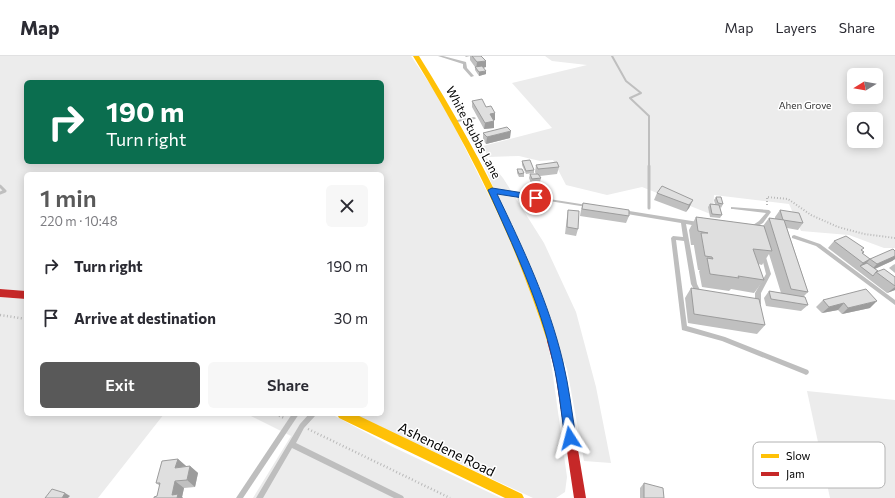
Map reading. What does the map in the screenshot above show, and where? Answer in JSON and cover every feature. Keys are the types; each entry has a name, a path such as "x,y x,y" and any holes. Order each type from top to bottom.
{"street":[{"name":"White Stubbs Lane","path":"416,56 457,121 492,190 542,306 558,362 580,498"},
{"path":"0,293 24,295"},
{"name":"Ashendene Road","path":"347,416 518,498"}],"lane":[{"path":"440,56 465,63 465,68 472,76"},
{"path":"457,121 474,118"},
{"path":"492,190 591,207"},
{"path":"733,208 770,212"},
{"path":"614,210 705,225"},
{"path":"759,239 755,225 761,222 770,212"},
{"path":"683,222 696,288 699,294 704,296"},
{"path":"749,231 757,232"},
{"path":"794,237 818,245 895,303"},
{"path":"686,239 673,238 684,328 723,339 806,372"},
{"path":"751,303 759,305 758,293 769,274 761,246"},
{"path":"239,498 295,416"},
{"path":"259,498 302,426 311,416"},
{"path":"291,444 401,498"}],"path":[{"path":"770,212 766,199 767,197 775,196 788,199 811,215 838,227 864,234 895,238"},
{"path":"0,315 24,319"},
{"path":"280,416 291,421"},
{"path":"302,426 450,498"}],"green space":[{"path":"0,56 411,56 442,102 517,252 549,347 567,477 565,492 556,498 533,498 357,416 384,416 384,172 24,172 24,291 0,289"},
{"name":"Ahen Grove","path":"545,56 895,56 895,248 884,248 849,235 801,231 789,204 714,195 713,215 642,187 607,195 566,185 553,160 540,161 519,156 488,157 483,146 552,128 512,83 587,65 552,61"},
{"path":"476,145 503,178 544,243 576,312 596,387 611,463 584,461 567,369"},
{"path":"0,297 24,299 24,416 162,416 98,498 0,498"},
{"path":"807,391 895,400 895,498 830,498 828,488 885,488 885,442 818,442"},
{"path":"251,416 335,416 393,447 501,498 253,498 291,436"}],"building":[{"path":"472,56 481,56 486,61 477,62"},
{"path":"482,66 486,71 479,72 475,67"},
{"path":"482,99 486,107 491,106 495,113 490,114 494,121 485,123 472,101"},
{"path":"507,127 511,131 487,137 483,133"},
{"path":"530,160 534,170 526,171 522,161"},
{"path":"557,162 559,167 538,169 536,165"},
{"path":"517,169 522,169 524,173 519,174"},
{"path":"530,174 538,174 541,178 532,179"},
{"path":"662,186 693,200 689,205 657,193"},
{"path":"716,197 721,197 723,204 718,203"},
{"path":"583,203 629,210 629,216 582,209"},
{"path":"710,204 719,205 722,215 712,214"},
{"path":"568,210 579,211 578,229 567,227"},
{"path":"780,210 799,213 803,223 783,220"},
{"path":"696,217 764,226 772,251 753,249 764,280 710,274 707,258 713,259 712,257 705,256 701,233 708,233 698,231"},
{"path":"769,218 784,220 808,292 791,289"},
{"path":"846,236 864,248 861,250 864,252 862,253 870,259 863,263 834,241"},
{"path":"893,249 895,251 895,256 877,264 870,259"},
{"path":"867,263 878,271 873,276 860,266"},
{"path":"884,269 895,277 895,286 876,272"},
{"path":"691,288 759,299 765,325 694,314"},
{"path":"866,289 877,301 848,308 844,303 829,307 823,300"},
{"path":"769,291 805,297 808,305 771,299"},
{"path":"178,459 175,468 190,466 187,480 175,481 172,495 178,494 177,498 154,498 157,496 160,483 156,483 162,461"},
{"path":"644,483 663,488 664,498 644,498"},
{"path":"52,489 65,493 62,498 45,498"}],"waterway":[{"path":"612,56 626,81 641,93 630,98 649,116 649,208"},
{"path":"0,186 5,191 0,193"}],"traffic: slow":[{"path":"416,56 457,124 494,194 526,266 552,341"},
{"path":"347,416 518,498"}],"traffic: jam":[{"path":"0,293 24,295"},
{"path":"552,341 560,371 580,498"}],"route":[{"path":"536,198 492,190 521,253 542,306 558,362 570,438"}]}
